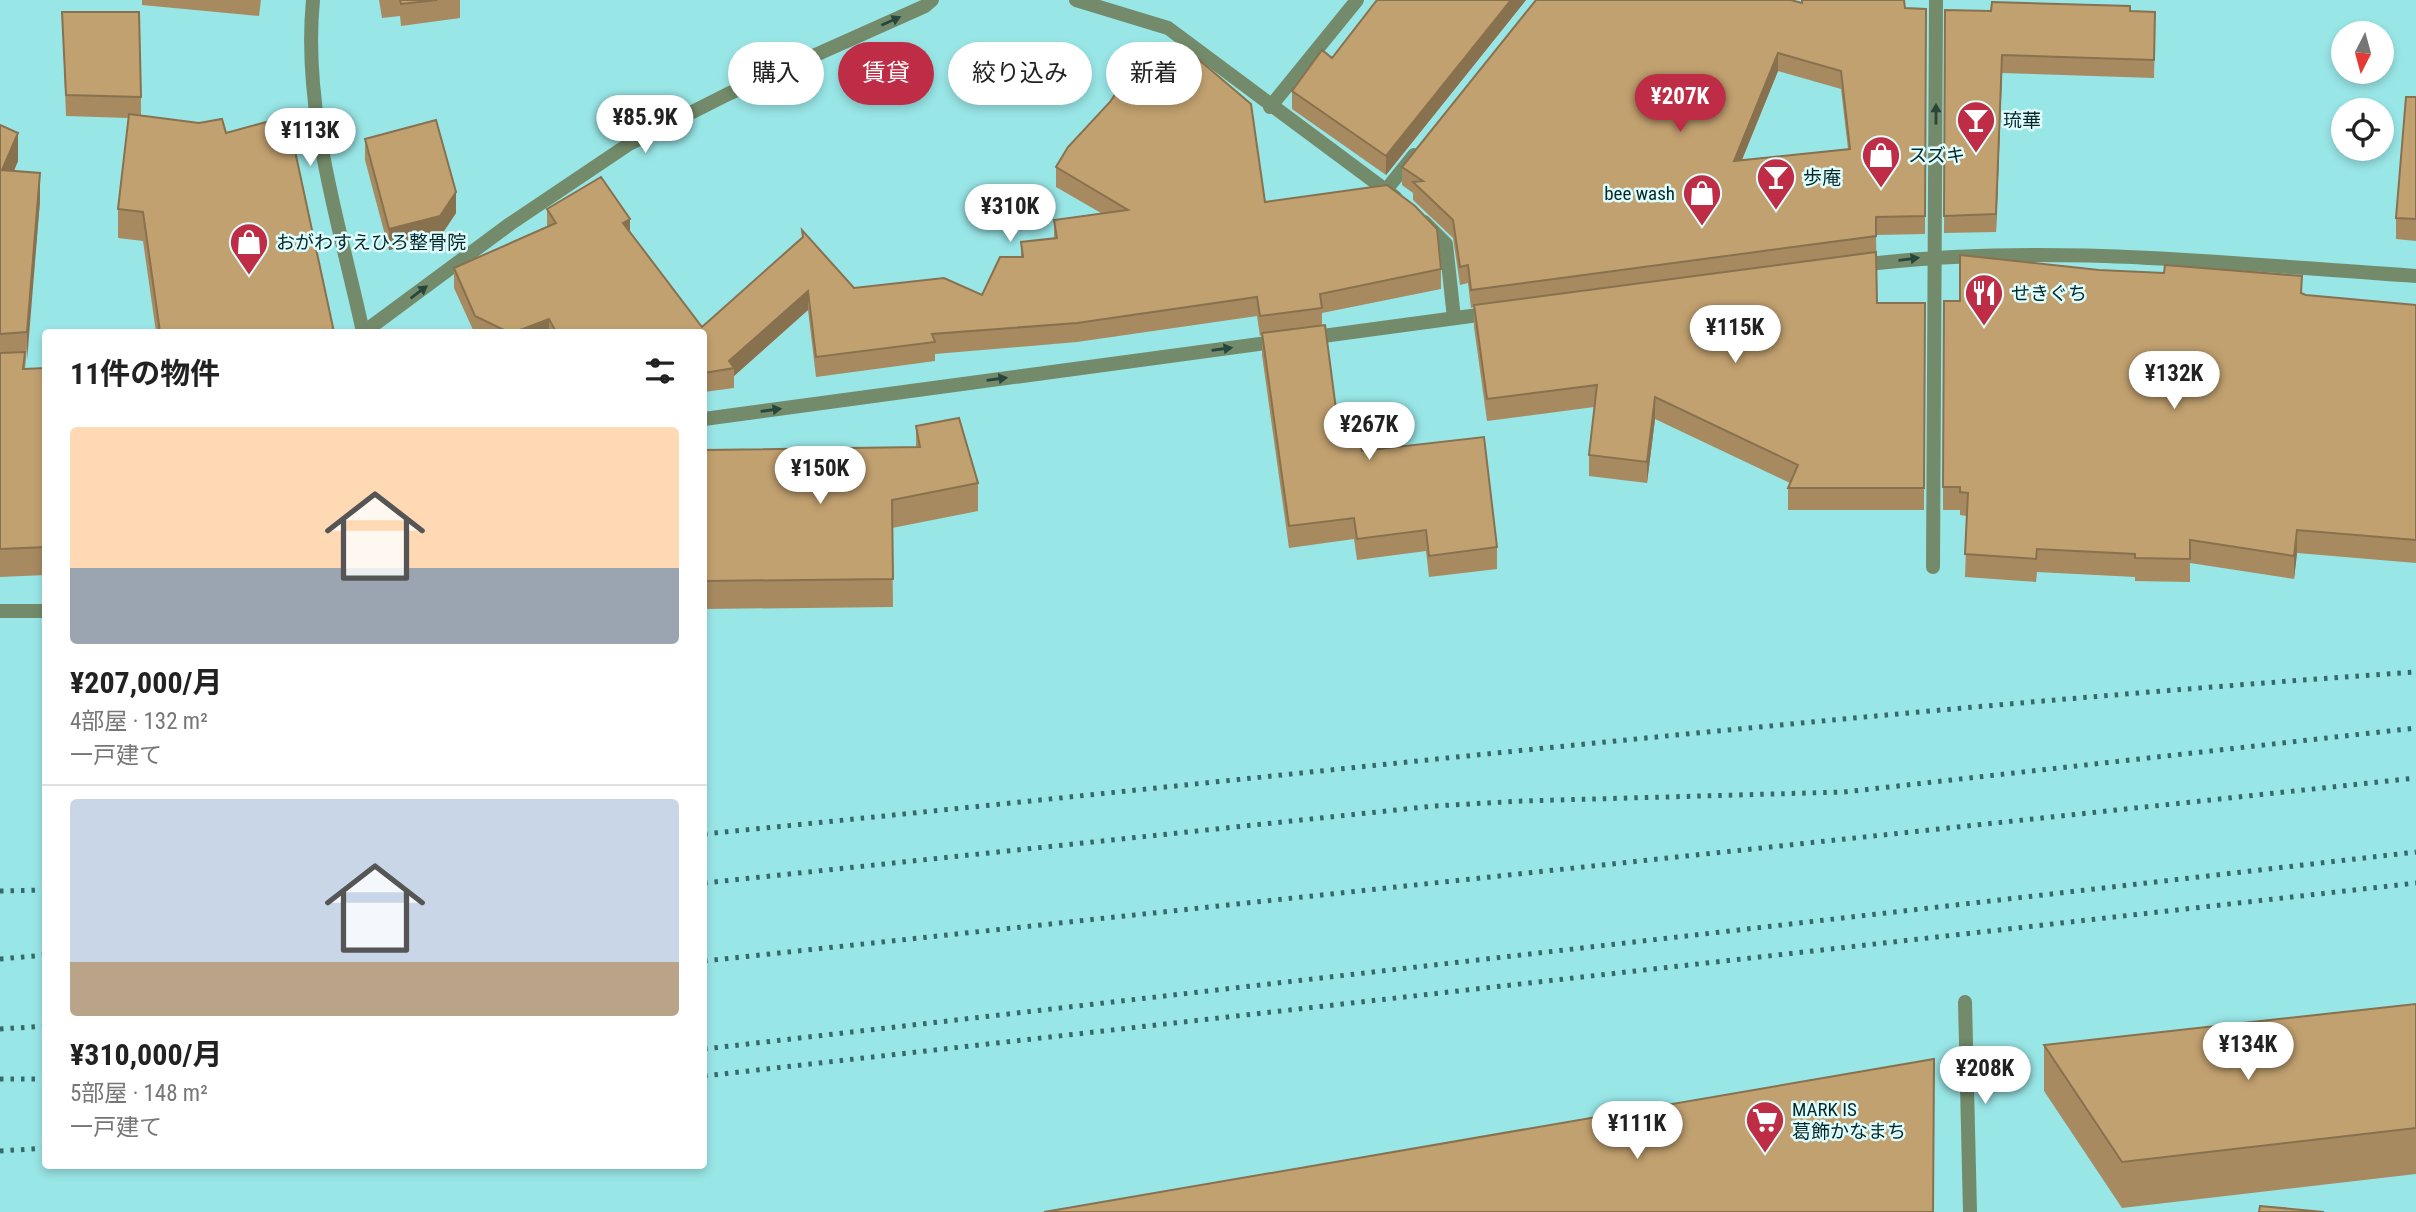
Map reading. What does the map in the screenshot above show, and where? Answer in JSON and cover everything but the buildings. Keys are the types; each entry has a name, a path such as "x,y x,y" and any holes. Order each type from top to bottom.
{"street":[{"path":"313,0 309,39 320,131 362,329"},
{"path":"367,329 510,224 629,144 728,94 925,6 932,0"},
{"path":"1076,0 1168,28 1408,208 1446,244 1454,318"},
{"path":"1270,107 1357,0"},
{"path":"1933,567 1936,0"},
{"path":"1386,190 1420,148"},
{"path":"1843,267 1936,256 2074,254 2416,276"},
{"path":"707,419 1509,311"},
{"path":"0,611 42,611"},
{"path":"1965,1002 1970,1212"}],"railway":[{"path":"707,834 1773,726 2416,672"},
{"path":"707,883 1434,806 1844,792 2416,728"},
{"path":"707,961 2416,778"},
{"path":"707,1049 2416,852"},
{"path":"707,1076 2416,883"},
{"path":"0,891 42,890"},
{"path":"0,959 42,955"},
{"path":"0,1029 42,1026"},
{"path":"0,1079 42,1079"},
{"path":"0,1151 42,1148"}],"place":[{"name":"琉華","path":"1976,154"},
{"name":"スズキ","path":"1881,189"},
{"name":"歩庵","path":"1776,211"},
{"name":"bee wash","path":"1702,227"},
{"name":"おがわすえひろ整骨院","path":"249,276"},
{"name":"せきぐち","path":"1984,327"},
{"name":"MARK IS 葛飾かなまち","path":"1765,1154"}]}
